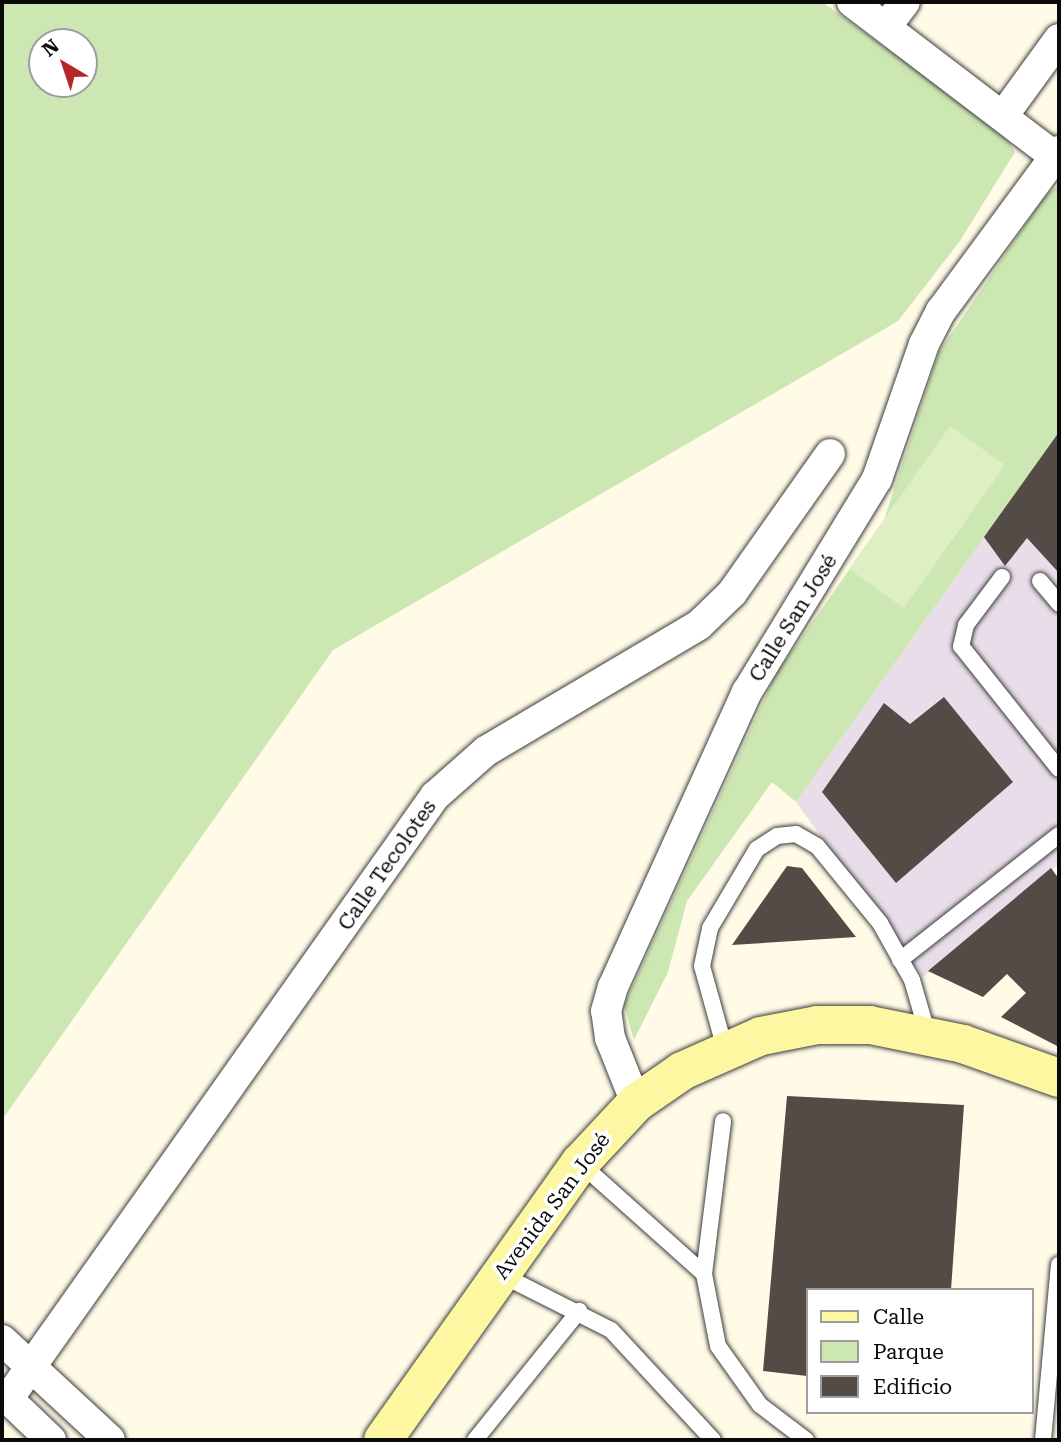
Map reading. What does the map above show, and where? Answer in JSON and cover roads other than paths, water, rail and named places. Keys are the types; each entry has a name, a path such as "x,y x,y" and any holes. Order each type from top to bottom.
{"main road":[{"name":"Avenida San José","path":"383,1440 580,1163 636,1103 682,1071 725,1049 817,1025 870,1025 928,1035 1059,1078"}],"street":[{"path":"852,2 1003,117 1056,153"},
{"path":"886,27 905,2"},
{"path":"1003,117 1059,39"},
{"name":"Calle San José","path":"636,1103 610,1038 607,1011 613,986 747,692 877,479 929,333 1056,153"},
{"name":"Calle Tecolotes","path":"5,1396 33,1369 435,796 486,751 699,625 732,593 830,454"},
{"path":"2,1340 110,1440"},
{"path":"5,1396 51,1440"}],"lane":[{"path":"1002,577 966,625 961,646 1059,769"},
{"path":"1040,580 1059,604"},
{"path":"725,1049 702,966 710,929 757,849 777,836 796,834 817,846 880,923 900,960 928,1035"},
{"path":"900,960 1059,835"},
{"path":"723,1121 704,1274 718,1346 760,1405 806,1440"},
{"path":"580,1163 704,1274"},
{"path":"1043,1440 1059,1265"},
{"path":"500,1274 579,1311 619,1338 713,1440"},
{"path":"475,1440 579,1311"}]}
